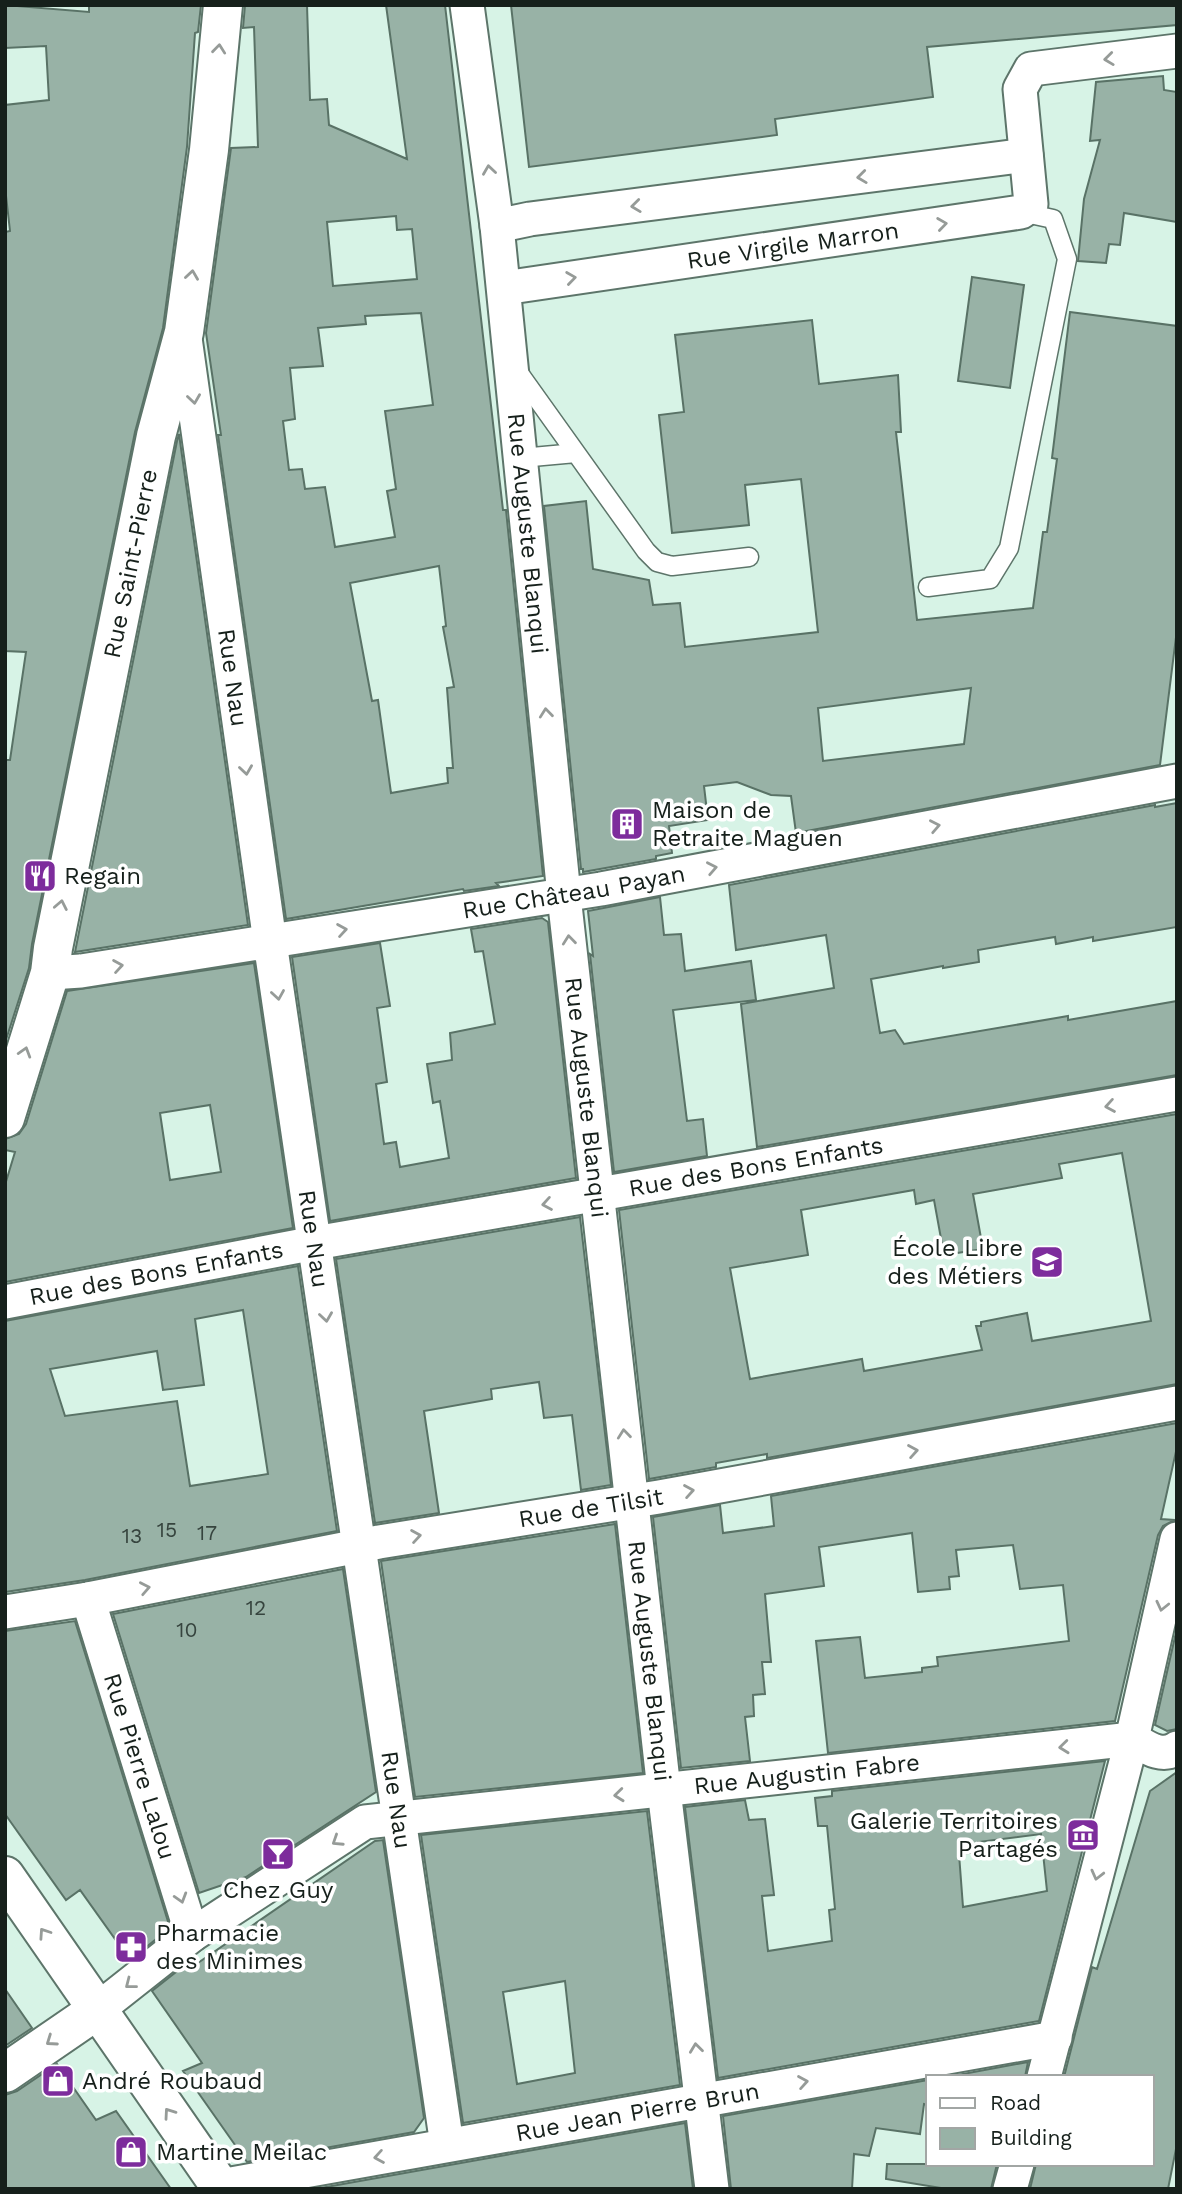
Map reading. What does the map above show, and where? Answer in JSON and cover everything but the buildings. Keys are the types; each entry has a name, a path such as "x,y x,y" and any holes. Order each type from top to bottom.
{"street":[{"name":"Rue Saint-Pierre","path":"5,1118 50,973 156,436 184,332 209,150 223,5"},
{"name":"Rue Auguste Blanqui","path":"467,5 504,288 564,895 664,1790 712,2189"},
{"path":"1021,212 1031,204 1020,89 1031,69 1177,51"},
{"path":"497,226 530,219 1027,155"},
{"name":"Rue Virgile Marron","path":"504,288 1021,212"},
{"name":"Rue Nau","path":"184,332 270,942 447,2145"},
{"name":"Rue Château Payan","path":"50,973 81,971 564,895 1177,781"},
{"name":"Rue des Bons Enfants","path":"5,1302 315,1243 1177,1094"},
{"name":"Rue de Tilsit","path":"5,1612 88,1599 360,1546 632,1501 1177,1403"},
{"path":"1045,2075 1132,1739 1177,1539"},
{"name":"Rue Pierre Lalou","path":"88,1599 192,1935"},
{"path":"1132,1739 1155,1752 1171,1752 1177,1748"},
{"name":"Rue Augustin Fabre","path":"97,2010 192,1935 365,1822 1132,1739"},
{"path":"5,1876 221,2187"},
{"path":"5,2073 97,2010"},
{"name":"Rue Jean Pierre Brun","path":"221,2187 1055,2038"},
{"path":"1010,2189 1016,2166"}],"lane":[{"path":"928,587 990,579 1009,548 1066,258 1052,219 1021,212"},
{"path":"511,363 646,551 657,562 672,566 749,557"},
{"path":"521,458 576,453"}],"place":[{"name":"Maison de Retraite Maguen","path":"627,824"},
{"name":"Regain","path":"40,876"},
{"name":"École Libre des Métiers","path":"1047,1262"},
{"name":"Galerie Territoires Partagés","path":"1083,1835"},
{"name":"Chez Guy","path":"278,1854"},
{"name":"Pharmacie des Minimes","path":"131,1947"},
{"name":"André Roubaud","path":"58,2081"},
{"name":"Martine Meilac","path":"131,2152"}]}
